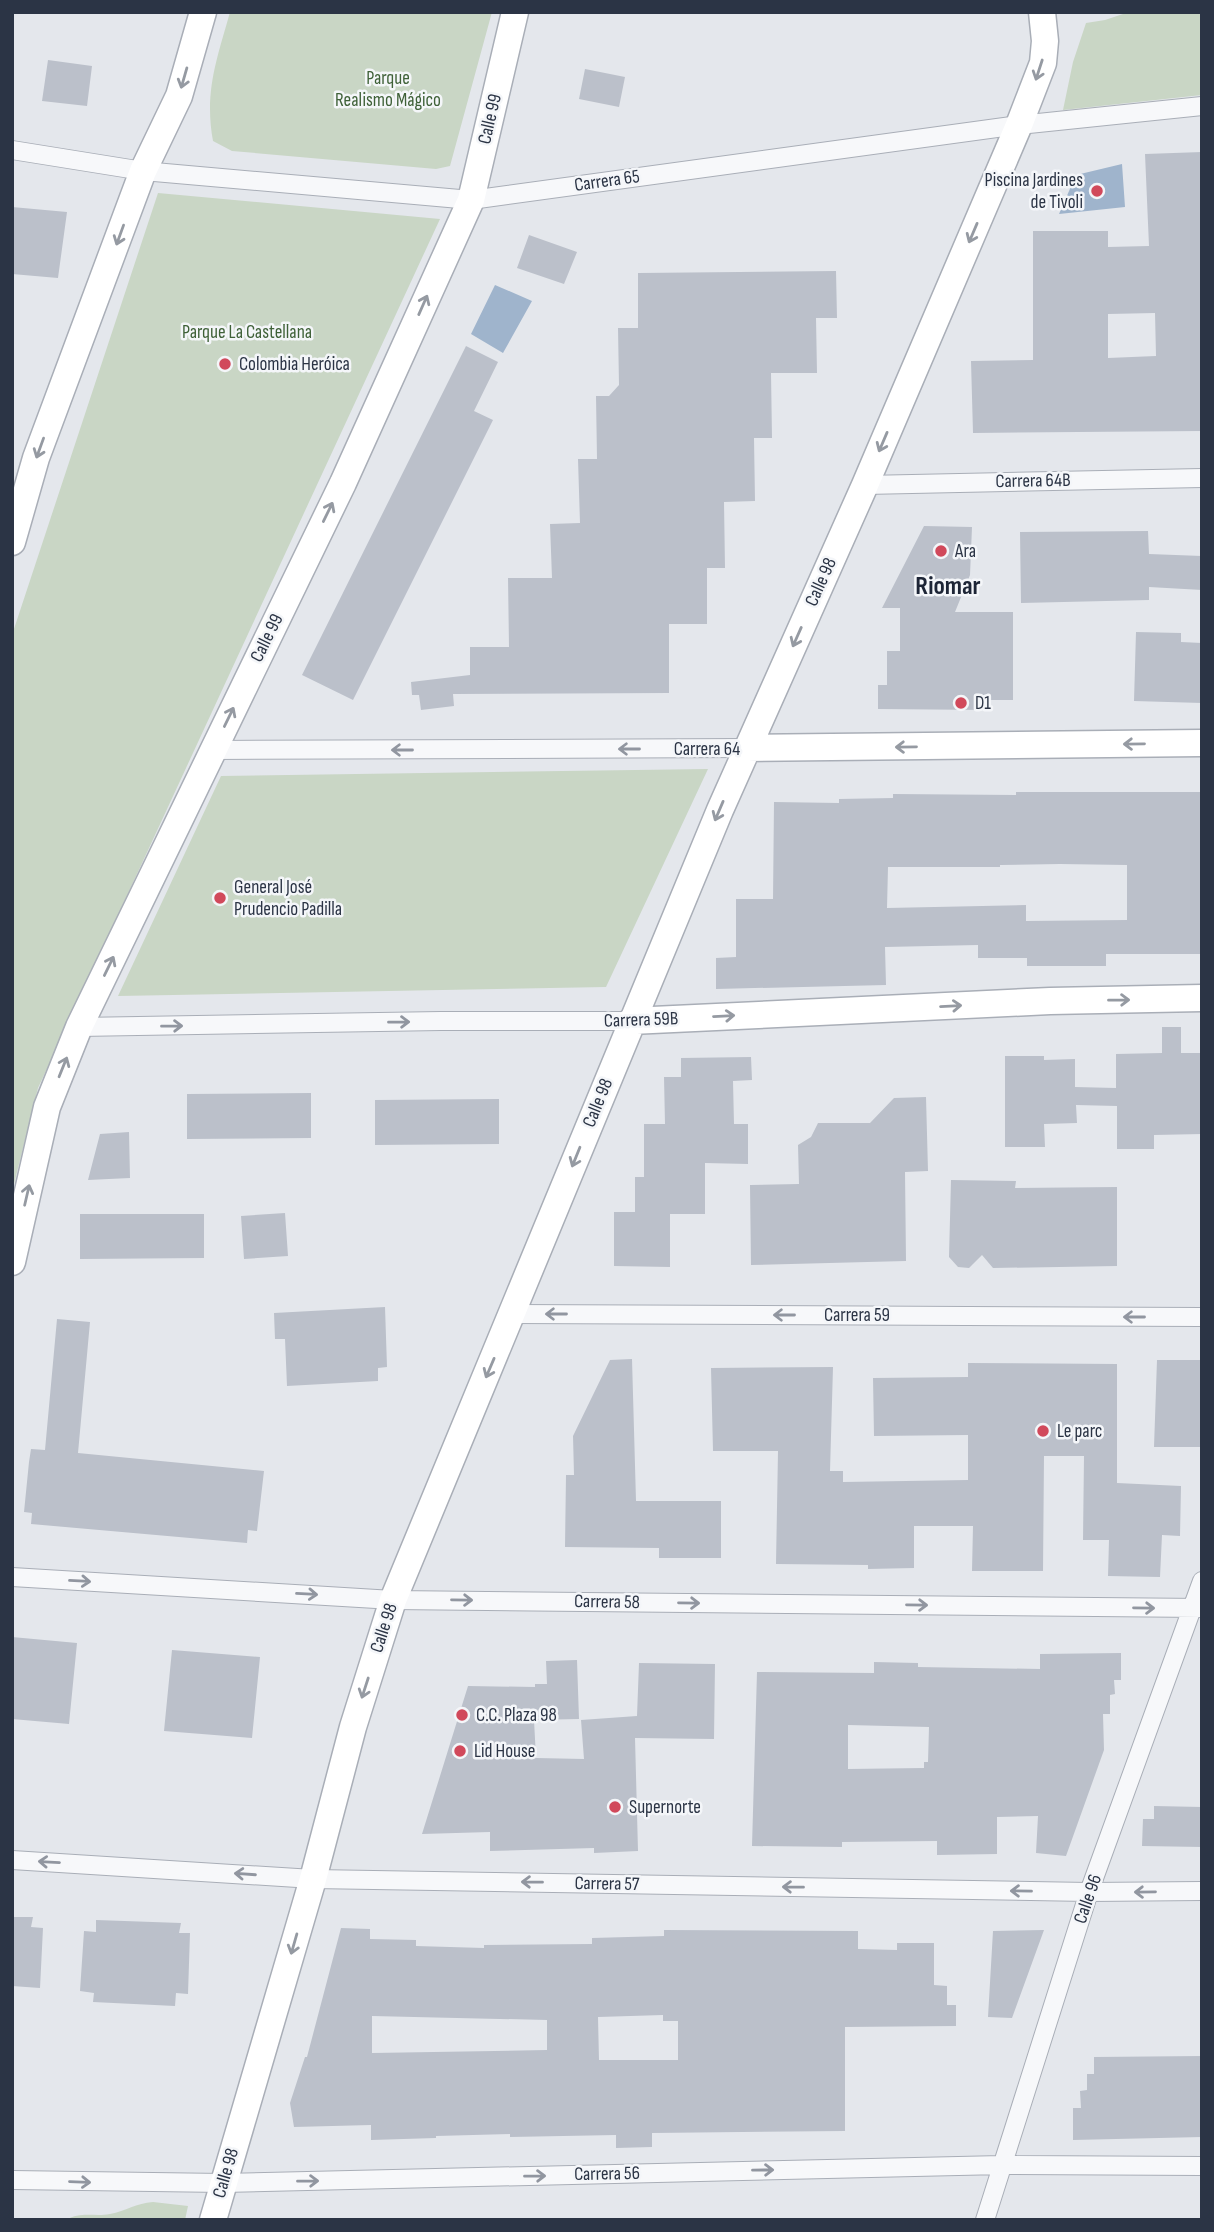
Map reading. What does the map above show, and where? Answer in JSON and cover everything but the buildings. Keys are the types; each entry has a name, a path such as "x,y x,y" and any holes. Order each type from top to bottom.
{"street":[{"path":"12,542 36,458 144,171 179,96 203,12"},
{"name":"Calle 99","path":"12,1262 47,1107 79,1027 343,483 471,200 515,12"},
{"name":"Calle 98","path":"213,2220 313,1879 352,1727 393,1600 631,1021 1019,125 1043,63 1045,41 1042,12"},
{"name":"Carrera 65","path":"12,150 144,171 471,200 1019,125 1202,106"},
{"name":"Carrera 64B","path":"865,485 1202,478"},
{"name":"Carrera 64","path":"213,750 1202,743"},
{"name":"Carrera 59B","path":"79,1027 631,1021 1050,1001 1202,998"},
{"name":"Carrera 59","path":"512,1314 1202,1317"},
{"name":"Carrera 58","path":"12,1577 393,1600 1197,1608"},
{"name":"Calle 96","path":"985,2220 1089,1892 1197,1608 1202,1581"},
{"name":"Carrera 57","path":"12,1860 313,1879 1089,1892 1202,1891"},
{"name":"Carrera 56","path":"12,2180 223,2183 1002,2165 1202,2166"}],"green space":[{"name":"Parque Realismo Mágico","path":"230,12 492,12 450,166 436,169 232,151 213,141 211,91"},
{"path":"1129,12 1202,12 1202,95 1063,110 1073,62 1086,23"},
{"name":"Parque La Castellana","path":"158,193 440,219 38,1088 12,1192 12,635"},
{"path":"708,769 606,987 118,996 221,776"},
{"path":"153,2202 188,2206 185,2220 66,2220 82,2215 110,2214"}],"water":[{"name":"Piscina Jardines de Tivoli","path":"1122,164 1125,207 1059,214 1076,175"},
{"path":"495,285 532,301 503,353 471,334"}],"place":[{"name":"Piscina Jardines de Tivoli","path":"1097,191"},
{"name":"Colombia Heróica","path":"225,364"},
{"name":"Ara","path":"941,551"},
{"name":"D1","path":"961,703"},
{"name":"General José Prudencio Padilla","path":"220,898"},
{"name":"Le parc","path":"1043,1431"},
{"name":"C.C. Plaza 98","path":"462,1715"},
{"name":"Lid House","path":"460,1751"},
{"name":"Supernorte","path":"615,1807"}],"district":[{"name":"Riomar","path":"948,586"}]}
